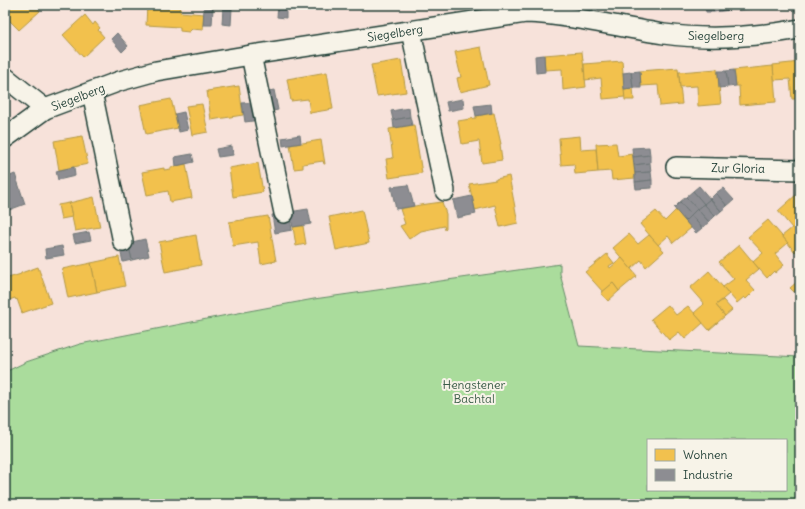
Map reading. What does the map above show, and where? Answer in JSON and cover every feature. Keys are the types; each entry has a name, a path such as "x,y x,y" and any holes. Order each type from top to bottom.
{"street":[{"name":"Siegelberg","path":"5,138 45,109 120,81 156,71 526,13 551,14 665,34 704,37 726,38 800,29"},
{"path":"411,30 445,191"},
{"path":"251,55 284,213"},
{"path":"5,77 45,109"},
{"path":"92,92 123,242"},
{"name":"Zur Gloria","path":"676,167 800,170"}],"green space":[{"name":"Hengstener Bachtal","path":"560,264 560,274 579,346 800,357 800,504 5,504 5,372 26,362 80,344 314,299"}],"building: Wohnen":[{"path":"5,5 35,5 40,11 19,30 5,16"},
{"path":"147,5 181,5 180,12 204,14 203,30 192,29 189,32 180,31 180,27 146,25"},
{"path":"85,15 93,25 95,22 100,28 98,30 104,37 83,57 63,35"},
{"path":"481,47 489,85 460,92 457,78 461,77 455,52"},
{"path":"582,52 586,87 563,90 562,69 545,70 544,55"},
{"path":"401,60 406,92 377,96 371,65"},
{"path":"622,61 625,97 603,99 601,78 585,80 584,64"},
{"path":"800,62 800,99 792,99 790,79 774,80 773,65"},
{"path":"773,66 776,102 740,105 739,86 736,86 734,70"},
{"path":"678,68 682,104 660,106 658,85 641,86 640,71"},
{"path":"717,69 721,104 698,106 697,86 680,87 679,72"},
{"path":"327,72 333,109 310,113 308,99 291,101 287,79"},
{"path":"239,86 243,115 211,120 207,91"},
{"path":"633,88 634,100 625,100 624,89"},
{"path":"171,99 178,128 146,134 140,105"},
{"path":"202,104 208,132 192,135 186,106"},
{"path":"494,113 501,144 502,160 482,163 479,141 462,144 458,121"},
{"path":"414,125 422,173 389,178 386,159 393,158 389,129"},
{"path":"82,136 88,164 59,170 54,141"},
{"path":"580,136 581,150 596,149 598,172 575,174 574,164 561,165 559,138"},
{"path":"321,140 325,164 323,161 303,164 303,168 294,169 290,145"},
{"path":"616,143 618,156 633,154 635,178 612,180 611,171 598,172 596,144"},
{"path":"258,163 263,192 233,197 229,168"},
{"path":"186,164 192,198 170,202 168,191 147,195 142,172 164,168 164,170 171,169 171,167"},
{"path":"509,176 518,223 500,227 495,205 475,210 469,184 496,180"},
{"path":"797,194 800,197 800,248 795,252 782,236 792,228 778,211"},
{"path":"94,197 100,227 75,231 69,203"},
{"path":"442,202 446,214 446,229 445,230 444,226 421,231 409,239 400,226 405,224 400,209"},
{"path":"69,203 72,217 61,219 58,205"},
{"path":"362,210 369,243 336,250 329,217"},
{"path":"676,210 691,228 673,243 668,236 658,245 640,224 656,211 665,221"},
{"path":"268,216 276,261 261,264 258,242 233,246 229,222"},
{"path":"768,220 788,243 775,254 784,265 775,273 774,271 767,278 753,262 763,253 748,237"},
{"path":"303,226 306,244 296,246 293,227"},
{"path":"629,234 638,244 649,235 664,251 646,267 641,260 631,269 613,248"},
{"path":"196,235 201,265 165,272 159,242"},
{"path":"739,245 759,269 746,280 755,290 746,299 744,297 737,303 723,287 734,279 719,262"},
{"path":"607,254 614,263 609,266 610,268 622,258 637,276 619,291 613,283 603,292 585,272"},
{"path":"119,257 125,286 97,292 91,263"},
{"path":"91,263 97,292 68,298 62,269"},
{"path":"38,267 51,303 22,313 17,299 16,300 15,298 6,301 5,279"},
{"path":"709,271 729,294 716,305 725,316 709,330 694,313 704,304 690,288"},
{"path":"798,281 800,286 794,292 790,288"},
{"path":"613,283 619,291 608,301 601,293"},
{"path":"723,300 732,310 725,316 716,305"},
{"path":"668,305 676,315 688,306 703,323 685,339 679,332 669,340 651,319"}],"building: Industrie":[{"path":"278,5 286,5 286,18 277,17"},
{"path":"705,5 713,5 714,12 706,12"},
{"path":"713,5 722,5 722,11 714,12"},
{"path":"722,5 730,5 730,10 722,11"},
{"path":"730,5 738,5 739,10 730,10"},
{"path":"738,5 747,5 747,9 739,10"},
{"path":"747,5 755,5 755,8 747,9"},
{"path":"755,5 763,5 764,8 755,8"},
{"path":"204,8 213,8 212,25 203,25"},
{"path":"223,8 232,8 231,25 222,24"},
{"path":"117,33 128,46 122,52 111,39"},
{"path":"544,55 545,72 536,73 535,56"},
{"path":"734,70 736,86 728,87 726,71"},
{"path":"640,71 641,88 633,88 631,72"},
{"path":"718,71 726,71 728,87 719,88"},
{"path":"631,72 633,88 624,89 623,73"},
{"path":"274,90 278,110 268,112 264,92"},
{"path":"463,99 464,108 448,111 446,102"},
{"path":"257,102 260,120 245,122 242,103"},
{"path":"491,104 492,113 476,116 474,106"},
{"path":"409,108 410,117 393,120 391,111"},
{"path":"184,112 188,130 179,132 175,114"},
{"path":"410,117 412,125 394,128 393,120"},
{"path":"300,135 301,143 283,146 282,138"},
{"path":"232,146 233,155 218,157 216,149"},
{"path":"649,147 650,155 633,157 632,148"},
{"path":"192,154 194,162 176,166 175,157"},
{"path":"650,155 650,163 634,165 633,157"},
{"path":"650,163 651,172 635,173 634,165"},
{"path":"74,167 75,176 58,180 56,171"},
{"path":"651,172 652,180 635,182 635,173"},
{"path":"15,174 25,204 9,210 5,197 5,178"},
{"path":"652,180 652,188 636,189 635,182"},
{"path":"408,185 414,206 396,209 391,187"},
{"path":"699,186 710,199 704,204 693,191"},
{"path":"723,188 734,200 727,206 716,193"},
{"path":"693,191 704,204 697,209 686,197"},
{"path":"716,193 727,206 721,211 710,199"},
{"path":"472,196 476,214 457,218 453,200"},
{"path":"686,197 697,209 691,215 680,202"},
{"path":"710,199 721,211 715,216 704,204"},
{"path":"680,202 691,215 685,221 674,208"},
{"path":"704,204 715,216 709,222 697,209"},
{"path":"308,209 311,224 293,227 289,212"},
{"path":"697,209 709,222 702,228 691,215"},
{"path":"289,212 292,230 275,233 272,215"},
{"path":"691,215 702,228 696,233 685,221"},
{"path":"89,232 91,240 75,243 73,235"},
{"path":"145,239 149,256 132,260 128,243"},
{"path":"128,243 132,260 123,262 119,245"},
{"path":"62,246 64,255 46,258 45,249"}]}
